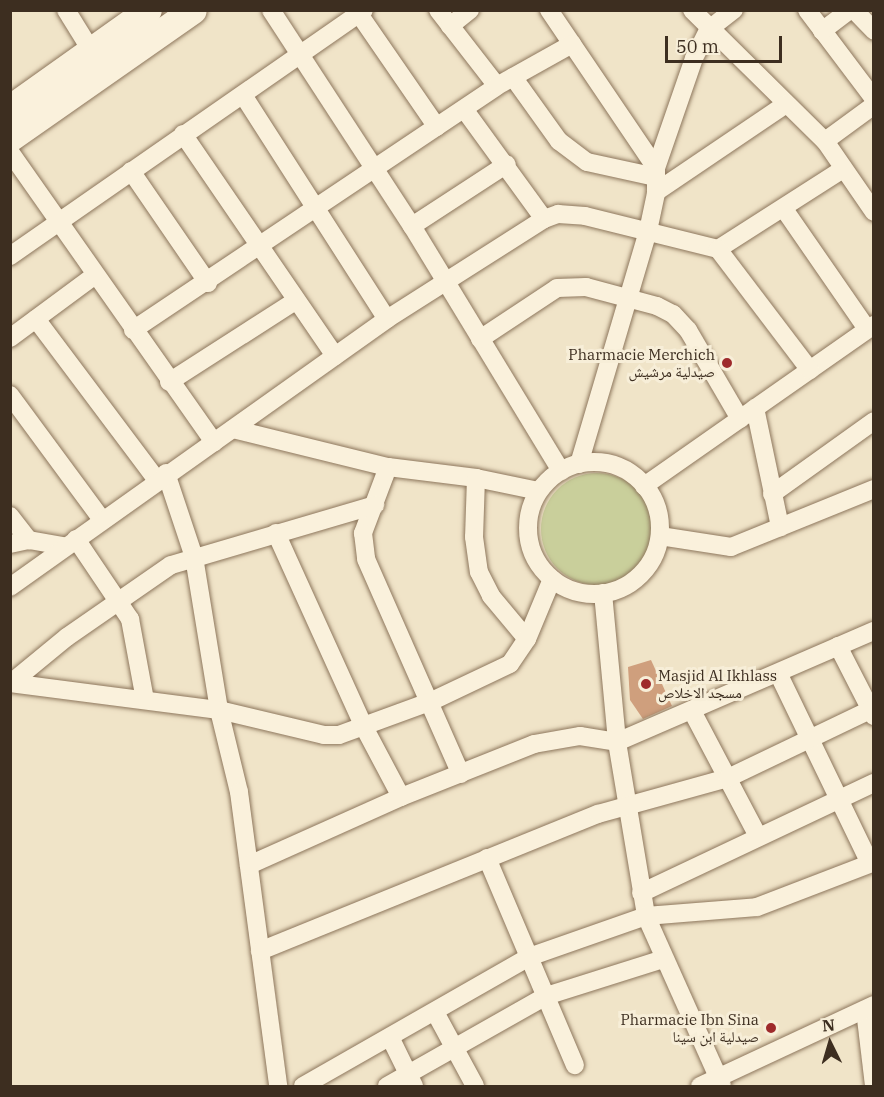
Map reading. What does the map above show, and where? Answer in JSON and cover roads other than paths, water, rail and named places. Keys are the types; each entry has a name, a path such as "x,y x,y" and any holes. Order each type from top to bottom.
{"street":[{"path":"66,10 97,60"},
{"path":"10,138 97,60 148,10"},
{"path":"10,108 193,10"},
{"path":"271,10 447,282 561,471"},
{"path":"438,10 450,26 559,141 586,162 656,179 786,104"},
{"path":"450,26 470,10"},
{"path":"549,10 630,124 656,179"},
{"path":"692,10 708,30 825,141 873,212"},
{"path":"579,464 648,231 656,179 694,58 708,30 734,10"},
{"path":"807,10 873,99"},
{"path":"822,31 852,10 873,31"},
{"path":"10,256 362,12 437,127"},
{"path":"133,330 207,283 505,82 572,44"},
{"path":"243,94 387,319"},
{"path":"825,141 873,105"},
{"path":"464,109 507,164 544,219"},
{"path":"183,134 258,248 335,356"},
{"path":"10,152 56,222 214,442"},
{"path":"411,226 507,164"},
{"path":"718,249 843,169"},
{"path":"131,171 207,283"},
{"path":"644,486 870,327 784,208"},
{"path":"10,587 161,476 233,429 387,319 544,219 570,214 718,249 810,370"},
{"path":"10,338 95,275"},
{"path":"480,339 556,288 586,287 673,314 688,330 747,414 780,527"},
{"path":"169,382 295,301"},
{"path":"36,319 161,476 194,557 219,710 238,792 278,1086"},
{"path":"10,395 102,520"},
{"path":"772,494 873,421"},
{"path":"233,429 388,467 476,478 539,491"},
{"path":"608,463 626,470 644,486 659,516 660,536 650,563 630,583 603,593 576,592 552,579 539,565 529,538 531,509 539,491 561,471 579,464 608,463"},
{"path":"388,467 363,533 366,559 432,701 461,774"},
{"path":"476,478 474,537 479,572 491,596 527,639"},
{"path":"660,536 731,548 873,489"},
{"path":"11,683 119,600 171,565 375,505"},
{"path":"10,516 29,540"},
{"path":"276,533 364,727 401,797"},
{"path":"10,544 29,540 70,543 119,600 130,620 145,700"},
{"path":"11,683 219,710 324,735 364,727 432,701 510,664 527,639 552,579"},
{"path":"603,593 617,742 646,916 663,959 720,1081"},
{"path":"249,865 401,797 554,739 580,736 617,742 873,631"},
{"path":"260,951 598,814 628,808 728,778 872,711 838,646"},
{"path":"303,1086 529,957 646,916 758,907 872,862 809,741 778,673"},
{"path":"692,711 758,836"},
{"path":"641,893 873,783"},
{"path":"488,858 575,1065"},
{"path":"387,1086 411,1080 546,996 663,959"},
{"path":"700,1086 720,1081 869,1007 873,1085"},
{"path":"435,1012 475,1086"},
{"path":"390,1037 411,1080"}],"place":[{"name":"Pharmacie Merchich صيدلية مرشيش","path":"727,363"},
{"name":"Masjid Al Ikhlass مسجد الاخلاص","path":"646,684"},
{"name":"Pharmacie Ibn Sina صيدلية ابن سينا","path":"771,1028"}]}
